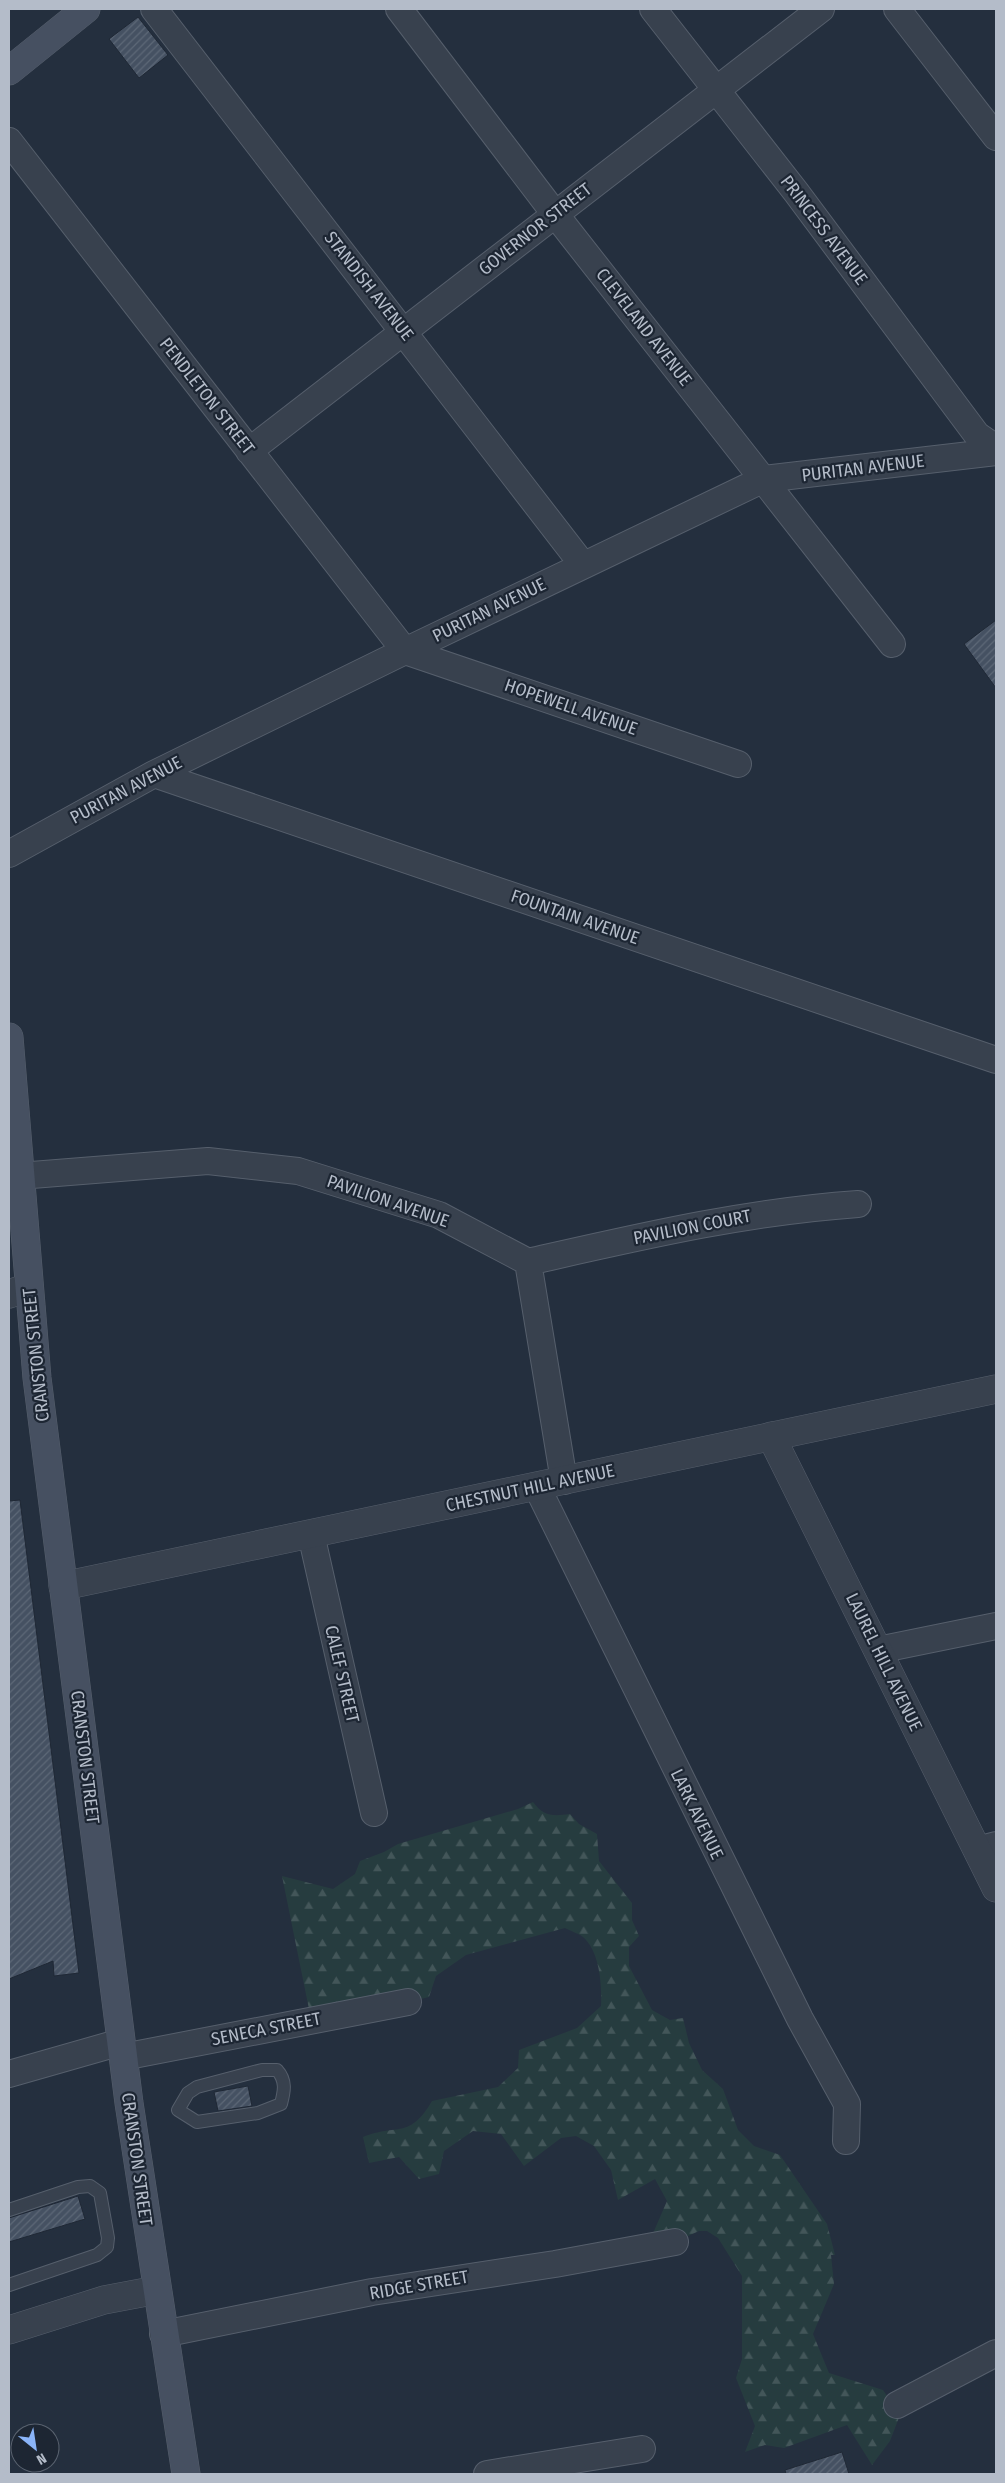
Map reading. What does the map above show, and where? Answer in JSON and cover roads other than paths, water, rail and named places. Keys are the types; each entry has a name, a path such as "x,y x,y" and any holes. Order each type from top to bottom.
{"main road":[{"path":"9,70 86,9"},
{"name":"CRANSTON STREET","path":"9,1037 19,1176 19,1290 37,1378 122,2049 163,2334 186,2474"}],"street":[{"name":"STANDISH AVENUE","path":"154,9 583,565"},
{"name":"CLEVELAND AVENUE","path":"399,9 554,214 892,644"},
{"name":"PRINCESS AVENUE","path":"654,9 717,88 977,435 996,448"},
{"name":"GOVERNOR STREET","path":"250,451 821,9"},
{"path":"897,9 996,137"},
{"name":"PENDLETON STREET","path":"9,141 405,651"},
{"name":"PURITAN AVENUE","path":"9,854 154,774 764,479 996,452"},
{"name":"HOPEWELL AVENUE","path":"405,651 738,764"},
{"name":"FOUNTAIN AVENUE","path":"154,774 996,1060"},
{"name":"PAVILION AVENUE","path":"19,1176 208,1162 298,1171 439,1215 528,1262"},
{"name":"PAVILION COURT","path":"528,1262 691,1225 799,1208 858,1204"},
{"path":"528,1262 564,1481"},
{"name":"CHESTNUT HILL AVENUE","path":"63,1586 996,1389"},
{"name":"LAUREL HILL AVENUE","path":"771,1436 878,1650 987,1848 996,1888"},
{"name":"LARK AVENUE","path":"537,1487 800,2019 847,2104 846,2141"},
{"name":"CALEF STREET","path":"311,1534 374,1813"},
{"path":"878,1650 996,1626"},
{"name":"SENECA STREET","path":"9,2074 122,2049 408,2002"},
{"name":"RIDGE STREET","path":"163,2334 372,2292 555,2264 675,2242"},
{"path":"9,2330 104,2300 157,2290"},
{"path":"897,2404 996,2354"},
{"path":"487,2474 642,2449"}],"lane":[{"path":"262,2070 277,2070 282,2075 285,2090 281,2104 258,2113 197,2122 178,2110 188,2093 198,2087 262,2070"},
{"path":"9,2210 78,2187 90,2186 100,2193 108,2238 107,2247 97,2255 9,2285"}]}
